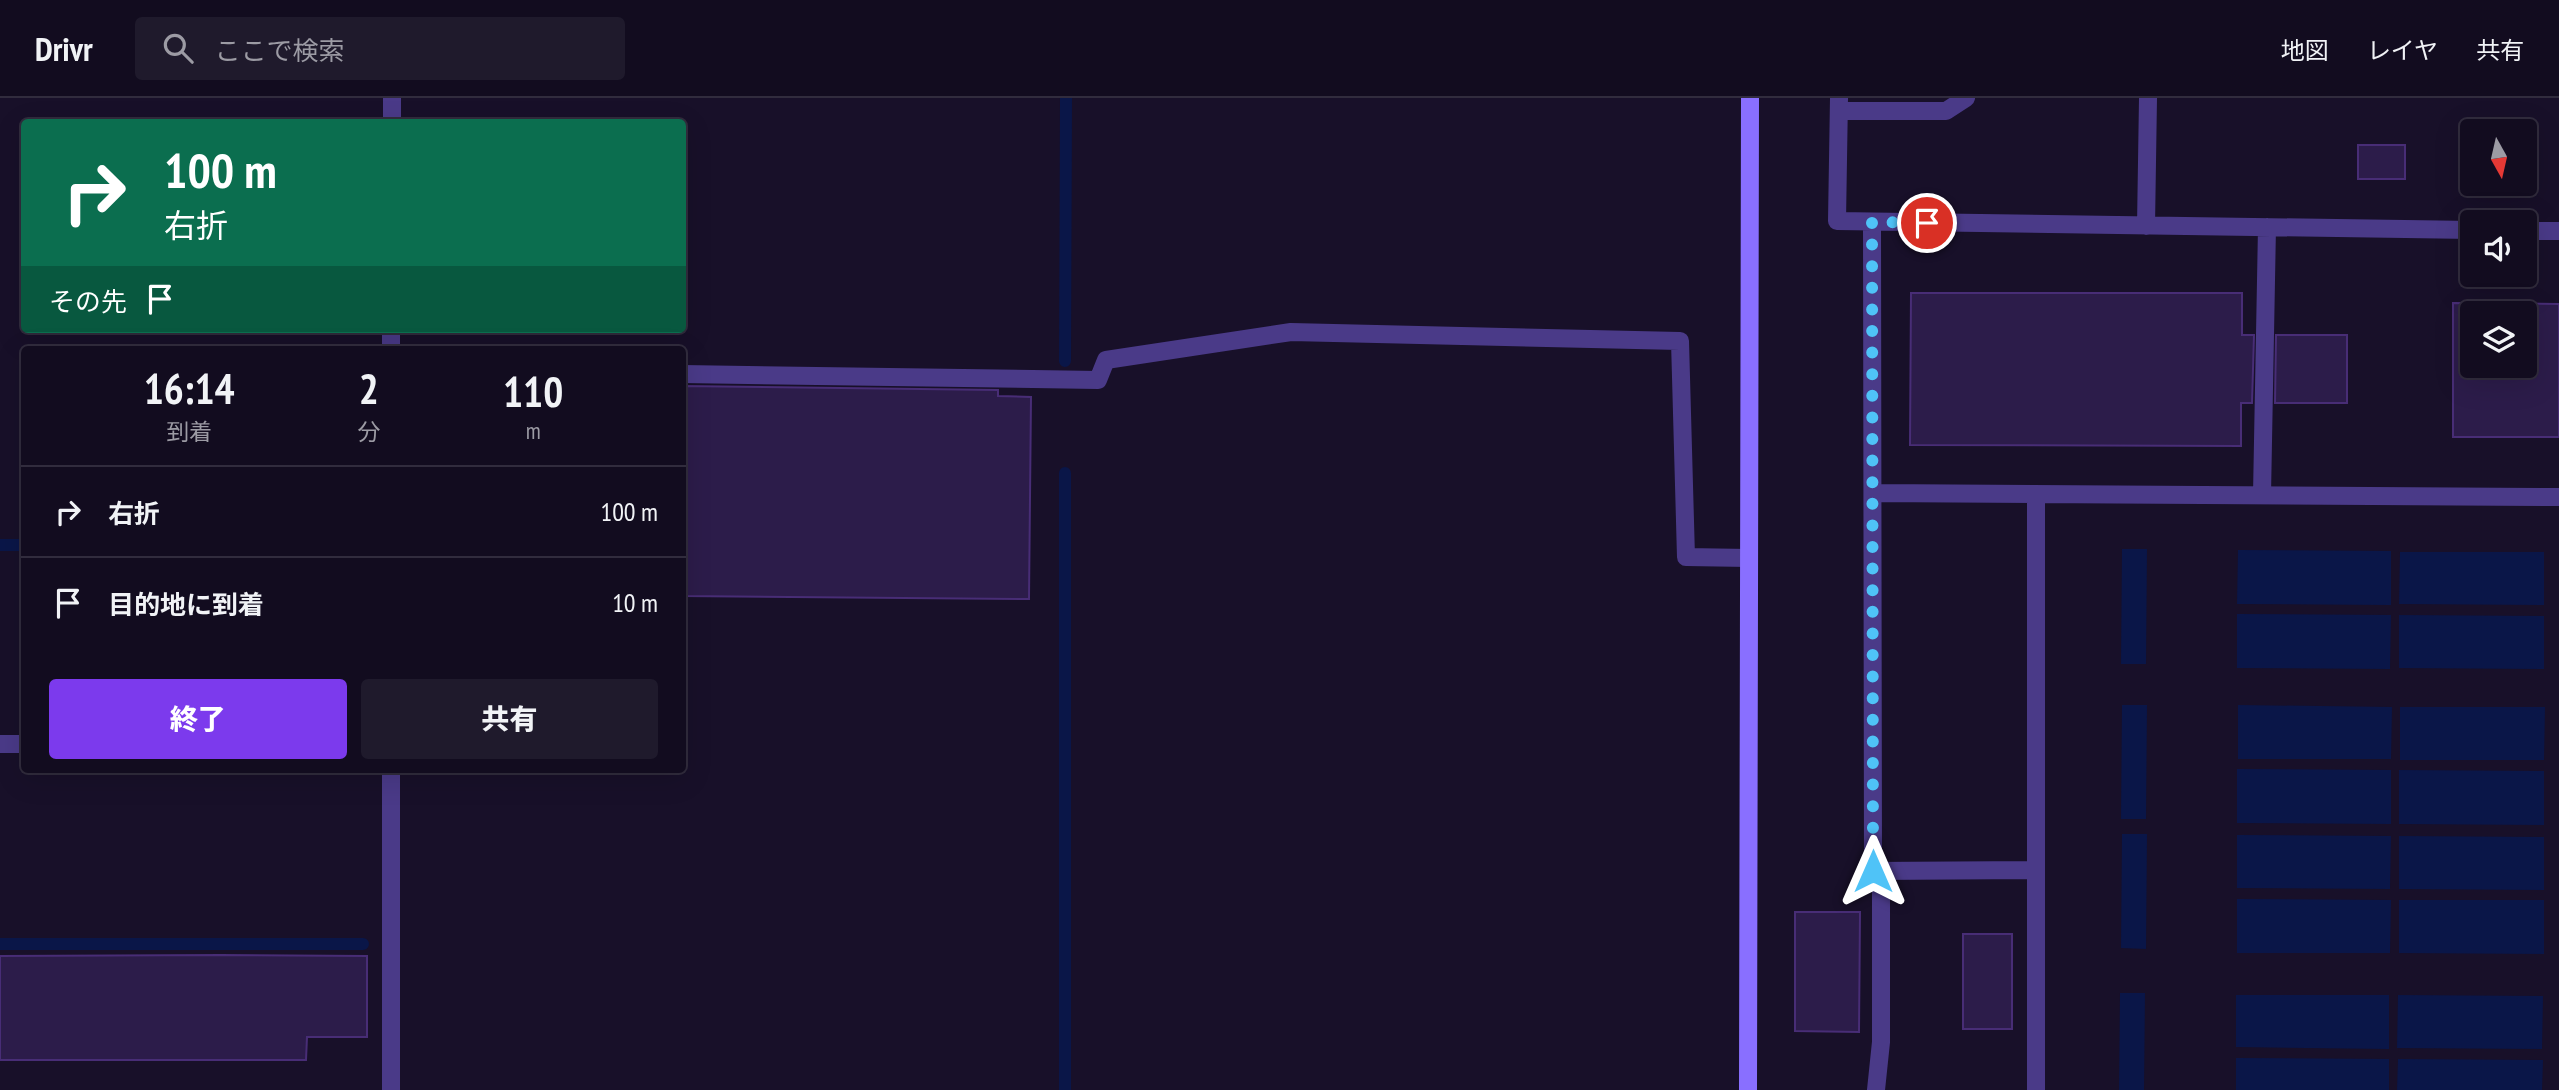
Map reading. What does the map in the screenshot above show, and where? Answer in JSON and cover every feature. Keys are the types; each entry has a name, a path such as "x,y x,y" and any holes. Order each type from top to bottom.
{"street":[{"path":"392,98 392,119"},
{"path":"1748,1090 1750,98"},
{"path":"1966,98 1946,111 1839,104 1838,221 2460,230"},
{"path":"2146,226 2148,98"},
{"path":"1872,222 1873,871 2036,870"},
{"path":"2262,495 2267,227"},
{"path":"2537,231 2559,231"},
{"path":"686,373 1098,380 1106,360 1291,332 1680,341 1686,557 1749,558"},
{"path":"1873,492 2559,497"},
{"path":"2036,494 2036,1090"},
{"path":"0,744 21,744"},
{"path":"391,773 391,1090"},
{"path":"1876,1090 1881,1042 1881,871"}],"shaded area":[{"path":"2122,549 2147,549 2146,664 2121,664"},
{"path":"2238,550 2391,551 2391,605 2237,604"},
{"path":"2400,552 2544,552 2544,605 2399,604"},
{"path":"2237,614 2391,615 2390,669 2237,668"},
{"path":"2399,615 2544,616 2544,669 2399,668"},
{"path":"2122,705 2147,705 2146,819 2121,819"},
{"path":"2238,705 2392,707 2391,759 2238,759"},
{"path":"2400,707 2545,707 2544,760 2400,760"},
{"path":"2237,769 2391,770 2391,824 2237,823"},
{"path":"2399,770 2544,771 2544,825 2399,824"},
{"path":"2122,834 2147,834 2146,949 2121,948"},
{"path":"2237,835 2391,836 2390,889 2237,888"},
{"path":"2399,836 2544,837 2544,890 2399,889"},
{"path":"2237,899 2391,900 2390,953 2237,953"},
{"path":"2399,900 2544,900 2544,954 2399,953"},
{"path":"2120,993 2145,993 2144,1090 2119,1090"},
{"path":"2236,995 2389,995 2389,1049 2236,1047"},
{"path":"2398,995 2543,996 2542,1049 2397,1048"},
{"path":"2236,1058 2389,1059 2389,1090 2236,1090"},
{"path":"2398,1059 2543,1060 2542,1090 2397,1090"}],"building":[{"path":"2358,145 2405,145 2405,179 2358,179"},
{"path":"1911,293 2242,293 2242,335 2254,335 2252,403 2241,403 2241,446 1910,445"},
{"path":"2453,303 2460,303 2460,378 2537,378 2537,304 2559,304 2559,437 2453,437"},
{"path":"2276,335 2347,335 2347,403 2275,403"},
{"path":"686,386 998,390 998,396 1031,397 1029,599 686,596"},
{"path":"1795,912 1860,912 1859,1032 1795,1031"},
{"path":"1963,934 2012,934 2012,1029 1963,1029"},
{"path":"0,956 367,956 367,1037 307,1037 306,1060 0,1060"}],"waterway":[{"path":"1065,361 1066,98"},
{"path":"1065,473 1065,1090"},
{"path":"0,545 21,545"},
{"path":"0,944 363,944"}],"route":[{"path":"1873,871 1872,222 1927,223"}]}
